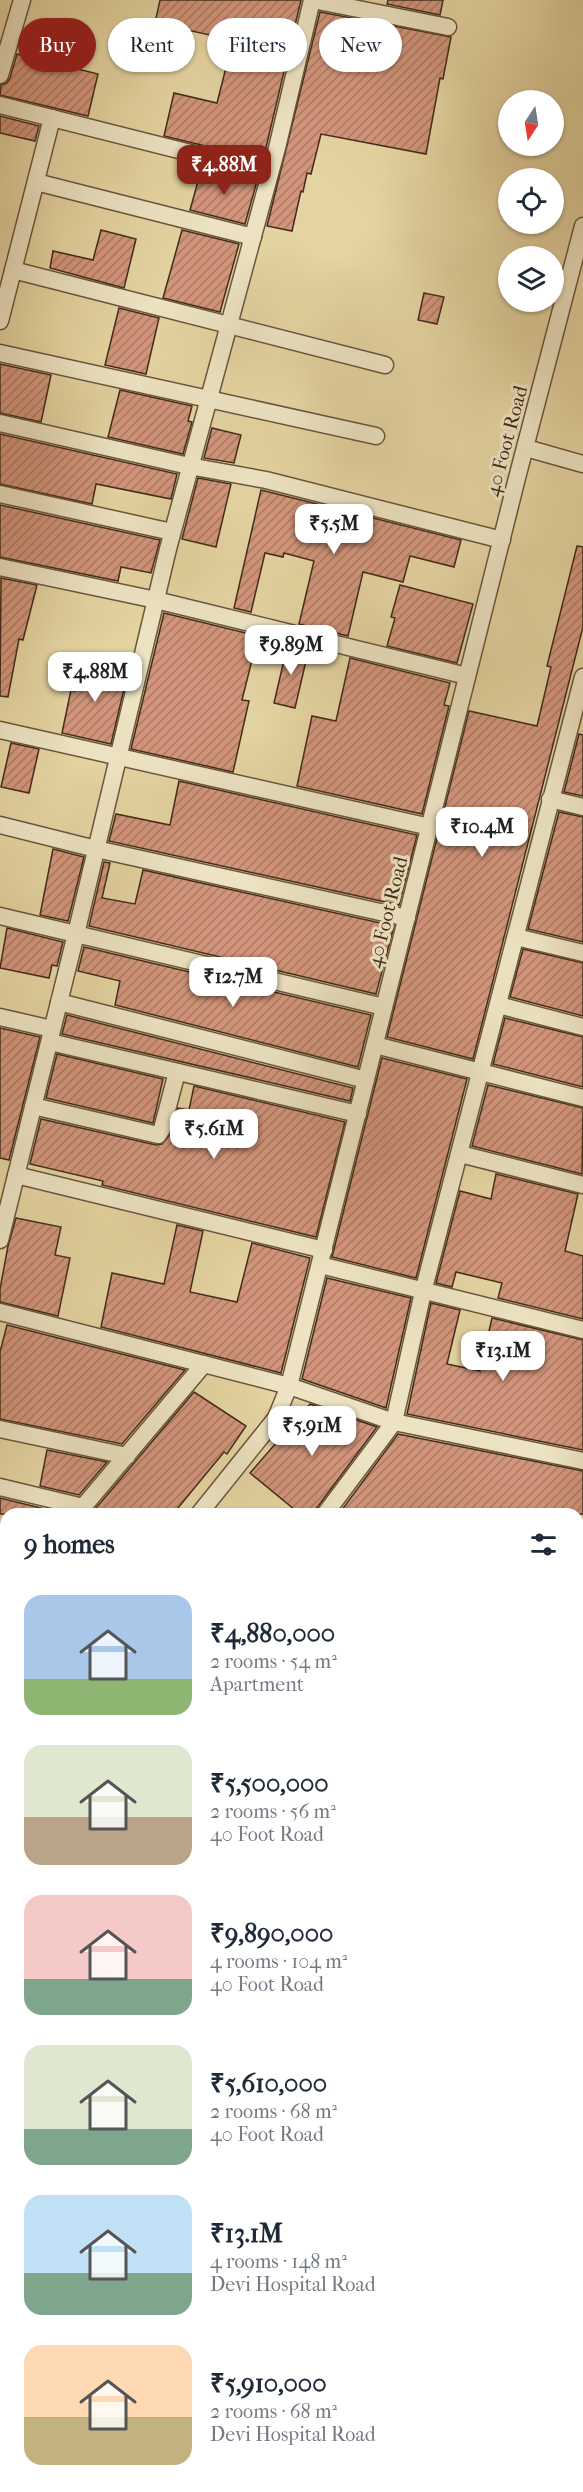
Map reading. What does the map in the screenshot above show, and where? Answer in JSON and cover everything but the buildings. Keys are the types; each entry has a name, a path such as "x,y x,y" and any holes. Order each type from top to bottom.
{"street":[{"path":"0,75 22,0"},
{"path":"0,1240 172,532 270,173 312,0 448,27"},
{"path":"0,105 270,173"},
{"path":"0,321 52,118"},
{"path":"36,182 253,237"},
{"name":"40 Foot Road","path":"204,1508 276,1418 289,1386 583,226"},
{"path":"13,270 385,365"},
{"path":"0,352 376,436"},
{"path":"0,423 189,466 267,480 502,540"},
{"path":"526,448 583,464"},
{"path":"0,494 172,532"},
{"path":"0,567 156,600 468,676"},
{"path":"330,1508 394,1422 423,1292 550,799 577,723 583,677"},
{"path":"0,730 430,827"},
{"path":"550,799 583,807"},
{"path":"0,825 96,849 407,918"},
{"path":"0,916 384,1007"},
{"path":"516,937 583,953"},
{"path":"59,1002 366,1080"},
{"path":"498,1005 583,1027"},
{"path":"0,1017 51,1036 177,1072 358,1114"},
{"path":"375,1045 583,1098"},
{"path":"33,1106 158,1135 162,1129 177,1072"},
{"path":"460,1154 583,1185"},
{"path":"16,1174 322,1258 423,1292 583,1330"},
{"path":"0,1312 289,1386 394,1422 583,1461"},
{"path":"82,1508 204,1365"},
{"path":"0,1429 127,1456"},
{"path":"0,1487 73,1508"}]}
